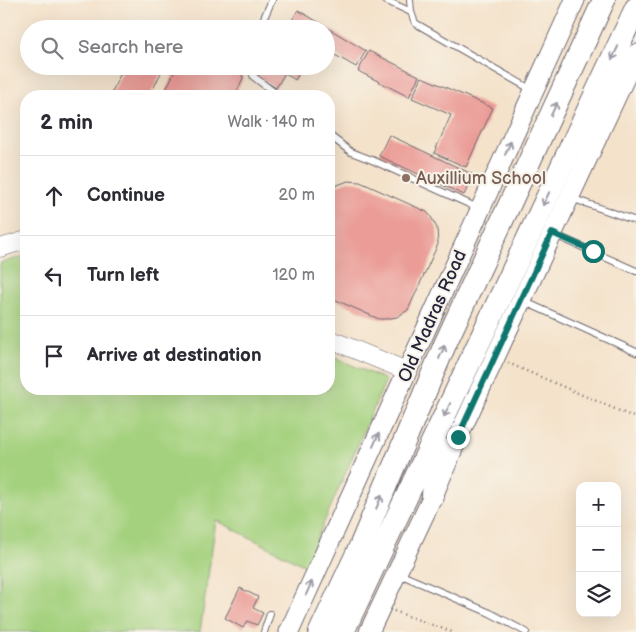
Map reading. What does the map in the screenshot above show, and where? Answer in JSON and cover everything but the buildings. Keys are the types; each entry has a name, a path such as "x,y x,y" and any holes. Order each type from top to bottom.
{"highway":[{"name":"Old Madras Road","path":"320,632 360,546 446,342 604,0"},
{"path":"343,632 636,8"},
{"path":"432,496 436,432"}],"main road":[{"name":"Old Madras Road","path":"289,632 575,0"},
{"path":"369,632 636,54"}],"street":[{"path":"0,248 20,242"},
{"path":"335,341 407,371"}],"lane":[{"path":"264,20 272,0"},
{"path":"385,0 411,12"},
{"path":"410,0 411,12 415,22 534,91"},
{"path":"253,75 271,90"},
{"path":"335,140 350,152 372,160 480,209"},
{"path":"569,198 636,221"},
{"path":"552,233 636,271"},
{"path":"521,300 636,352"},
{"path":"396,572 490,613 526,632"},
{"path":"264,632 270,614"}],"path":[{"path":"495,357 636,418"},
{"path":"381,607 452,632"}],"green space":[{"path":"20,258 20,395 335,395 335,358 386,380 305,566 216,520 200,632 0,632 0,263"}],"place":[{"name":"Auxillium School","path":"406,178"}],"route":[{"path":"458,437 552,233 593,251"}]}
